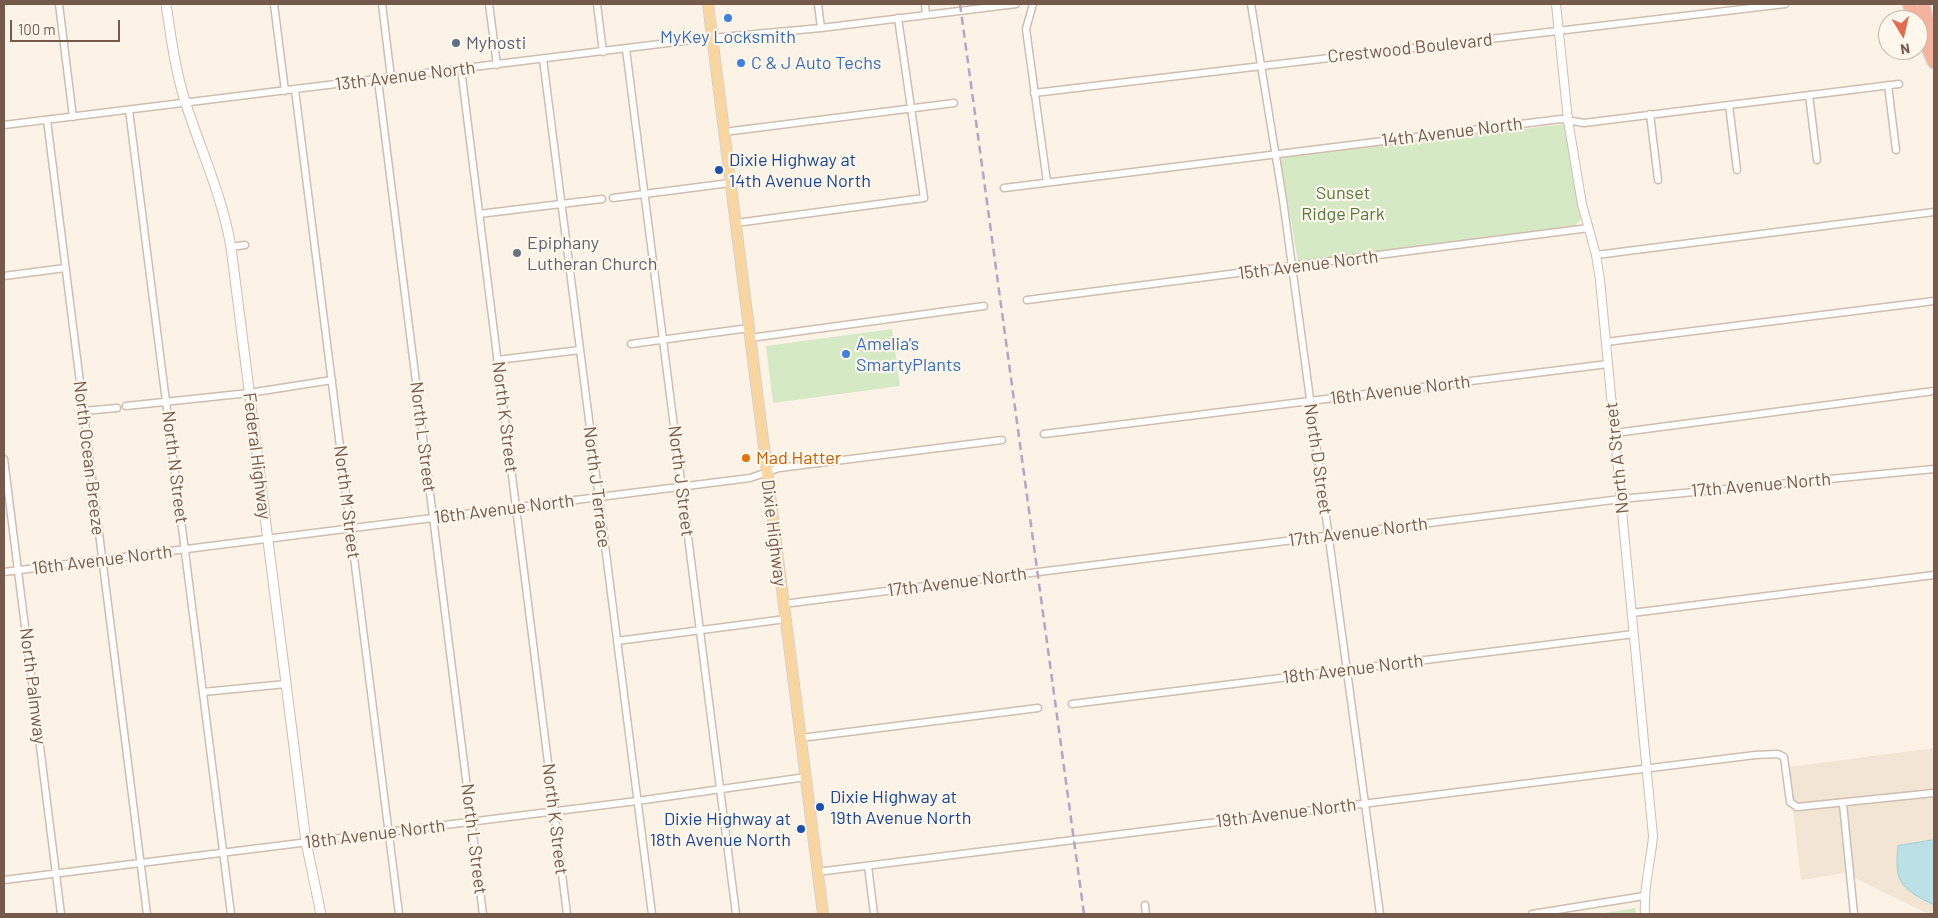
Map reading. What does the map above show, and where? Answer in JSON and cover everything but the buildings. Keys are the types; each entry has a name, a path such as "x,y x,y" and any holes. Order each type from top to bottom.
{"highway":[{"path":"1923,4 1934,48"},
{"path":"1928,48 1934,62"}],"main road":[{"name":"Federal Highway","path":"166,4 172,51 186,104 219,193 231,247 306,842 321,914"},
{"name":"Dixie Highway","path":"708,4 823,914"}],"street":[{"path":"59,4 73,117"},
{"path":"274,4 285,91"},
{"path":"382,4 391,78"},
{"path":"489,4 497,65"},
{"path":"597,4 603,52"},
{"path":"818,4 820,28"},
{"path":"925,4 926,15"},
{"name":"13th Avenue North","path":"4,125 712,38 820,28 1016,4"},
{"path":"1033,4 1026,30 1046,182"},
{"name":"North D Street","path":"1251,4 1276,154 1380,914"},
{"name":"North A Street","path":"1556,4 1568,120 1582,204 1596,254 1615,433 1653,836 1644,896 1645,914"},
{"name":"Crestwood Boulevard","path":"1034,93 1786,4"},
{"path":"736,223 924,198 898,18"},
{"name":"North J Street","path":"626,49 736,914"},
{"name":"North J Terrace","path":"543,59 652,914"},
{"name":"North K Street","path":"461,70 568,914"},
{"name":"North L Street","path":"378,80 483,914"},
{"name":"14th Avenue North","path":"1004,188 1561,119 1584,123 1899,84"},
{"path":"1888,85 1896,150"},
{"name":"North M Street","path":"295,90 399,914"},
{"path":"1808,95 1817,160"},
{"path":"724,132 954,103"},
{"path":"1729,105 1737,170"},
{"name":"North N Street","path":"129,110 231,914"},
{"path":"1650,114 1658,180"},
{"name":"North Ocean Breeze","path":"47,120 147,914"},
{"path":"613,198 730,183"},
{"path":"479,214 602,200"},
{"path":"1596,254 1934,212"},
{"name":"15th Avenue North","path":"1027,300 1589,228"},
{"path":"231,247 245,245"},
{"path":"4,276 66,268"},
{"path":"1606,342 1934,302"},
{"path":"631,344 663,339 750,333 984,306"},
{"path":"497,360 580,350"},
{"name":"16th Avenue North","path":"1044,434 1608,364"},
{"path":"126,406 249,393 332,380"},
{"path":"1615,433 1934,391"},
{"path":"84,411 117,408"},
{"name":"16th Avenue North","path":"4,572 758,477 779,468 1002,440"},
{"name":"North Palmway","path":"4,459 61,914"},
{"name":"17th Avenue North","path":"784,604 1621,499 1934,469"},
{"path":"1632,613 1934,575"},
{"path":"617,641 786,619"},
{"name":"18th Avenue North","path":"1072,704 1634,634"},
{"path":"203,692 286,684"},
{"path":"801,738 1038,708"},
{"name":"19th Avenue North","path":"817,872 1756,755 1778,754 1784,757 1790,802 1797,807 1843,804"},
{"name":"18th Avenue North","path":"4,880 554,812 806,777"},
{"path":"1854,914 1843,804 1934,793"},
{"path":"868,866 874,914"},
{"path":"1532,914 1644,896"},
{"path":"1145,905 1146,914"}],"shaded area":[{"path":"1934,748 1934,914 1928,914 1845,873 1801,880 1788,767"}],"green space":[{"name":"Sunset Ridge Park","path":"1566,124 1581,219 1575,226 1298,262 1280,157"},
{"path":"892,329 900,386 773,403 766,346"},
{"path":"1635,908 1636,914 1599,914"}],"water":[{"path":"1934,840 1934,905 1915,895 1903,884 1897,869 1897,859 1898,846"}],"railway":[{"path":"960,4 1084,914"}],"place":[{"name":"MyKey Locksmith","path":"728,18"},
{"name":"Myhosti","path":"456,43"},
{"name":"C & J Auto Techs","path":"741,63"},
{"name":"Dixie Highway at 14th Avenue North","path":"719,170"},
{"name":"Epiphany Lutheran Church","path":"517,253"},
{"name":"Amelia's SmartyPlants","path":"846,354"},
{"name":"Mad Hatter","path":"746,458"},
{"name":"Dixie Highway at 19th Avenue North","path":"820,807"},
{"name":"Dixie Highway at 18th Avenue North","path":"801,829"}]}
